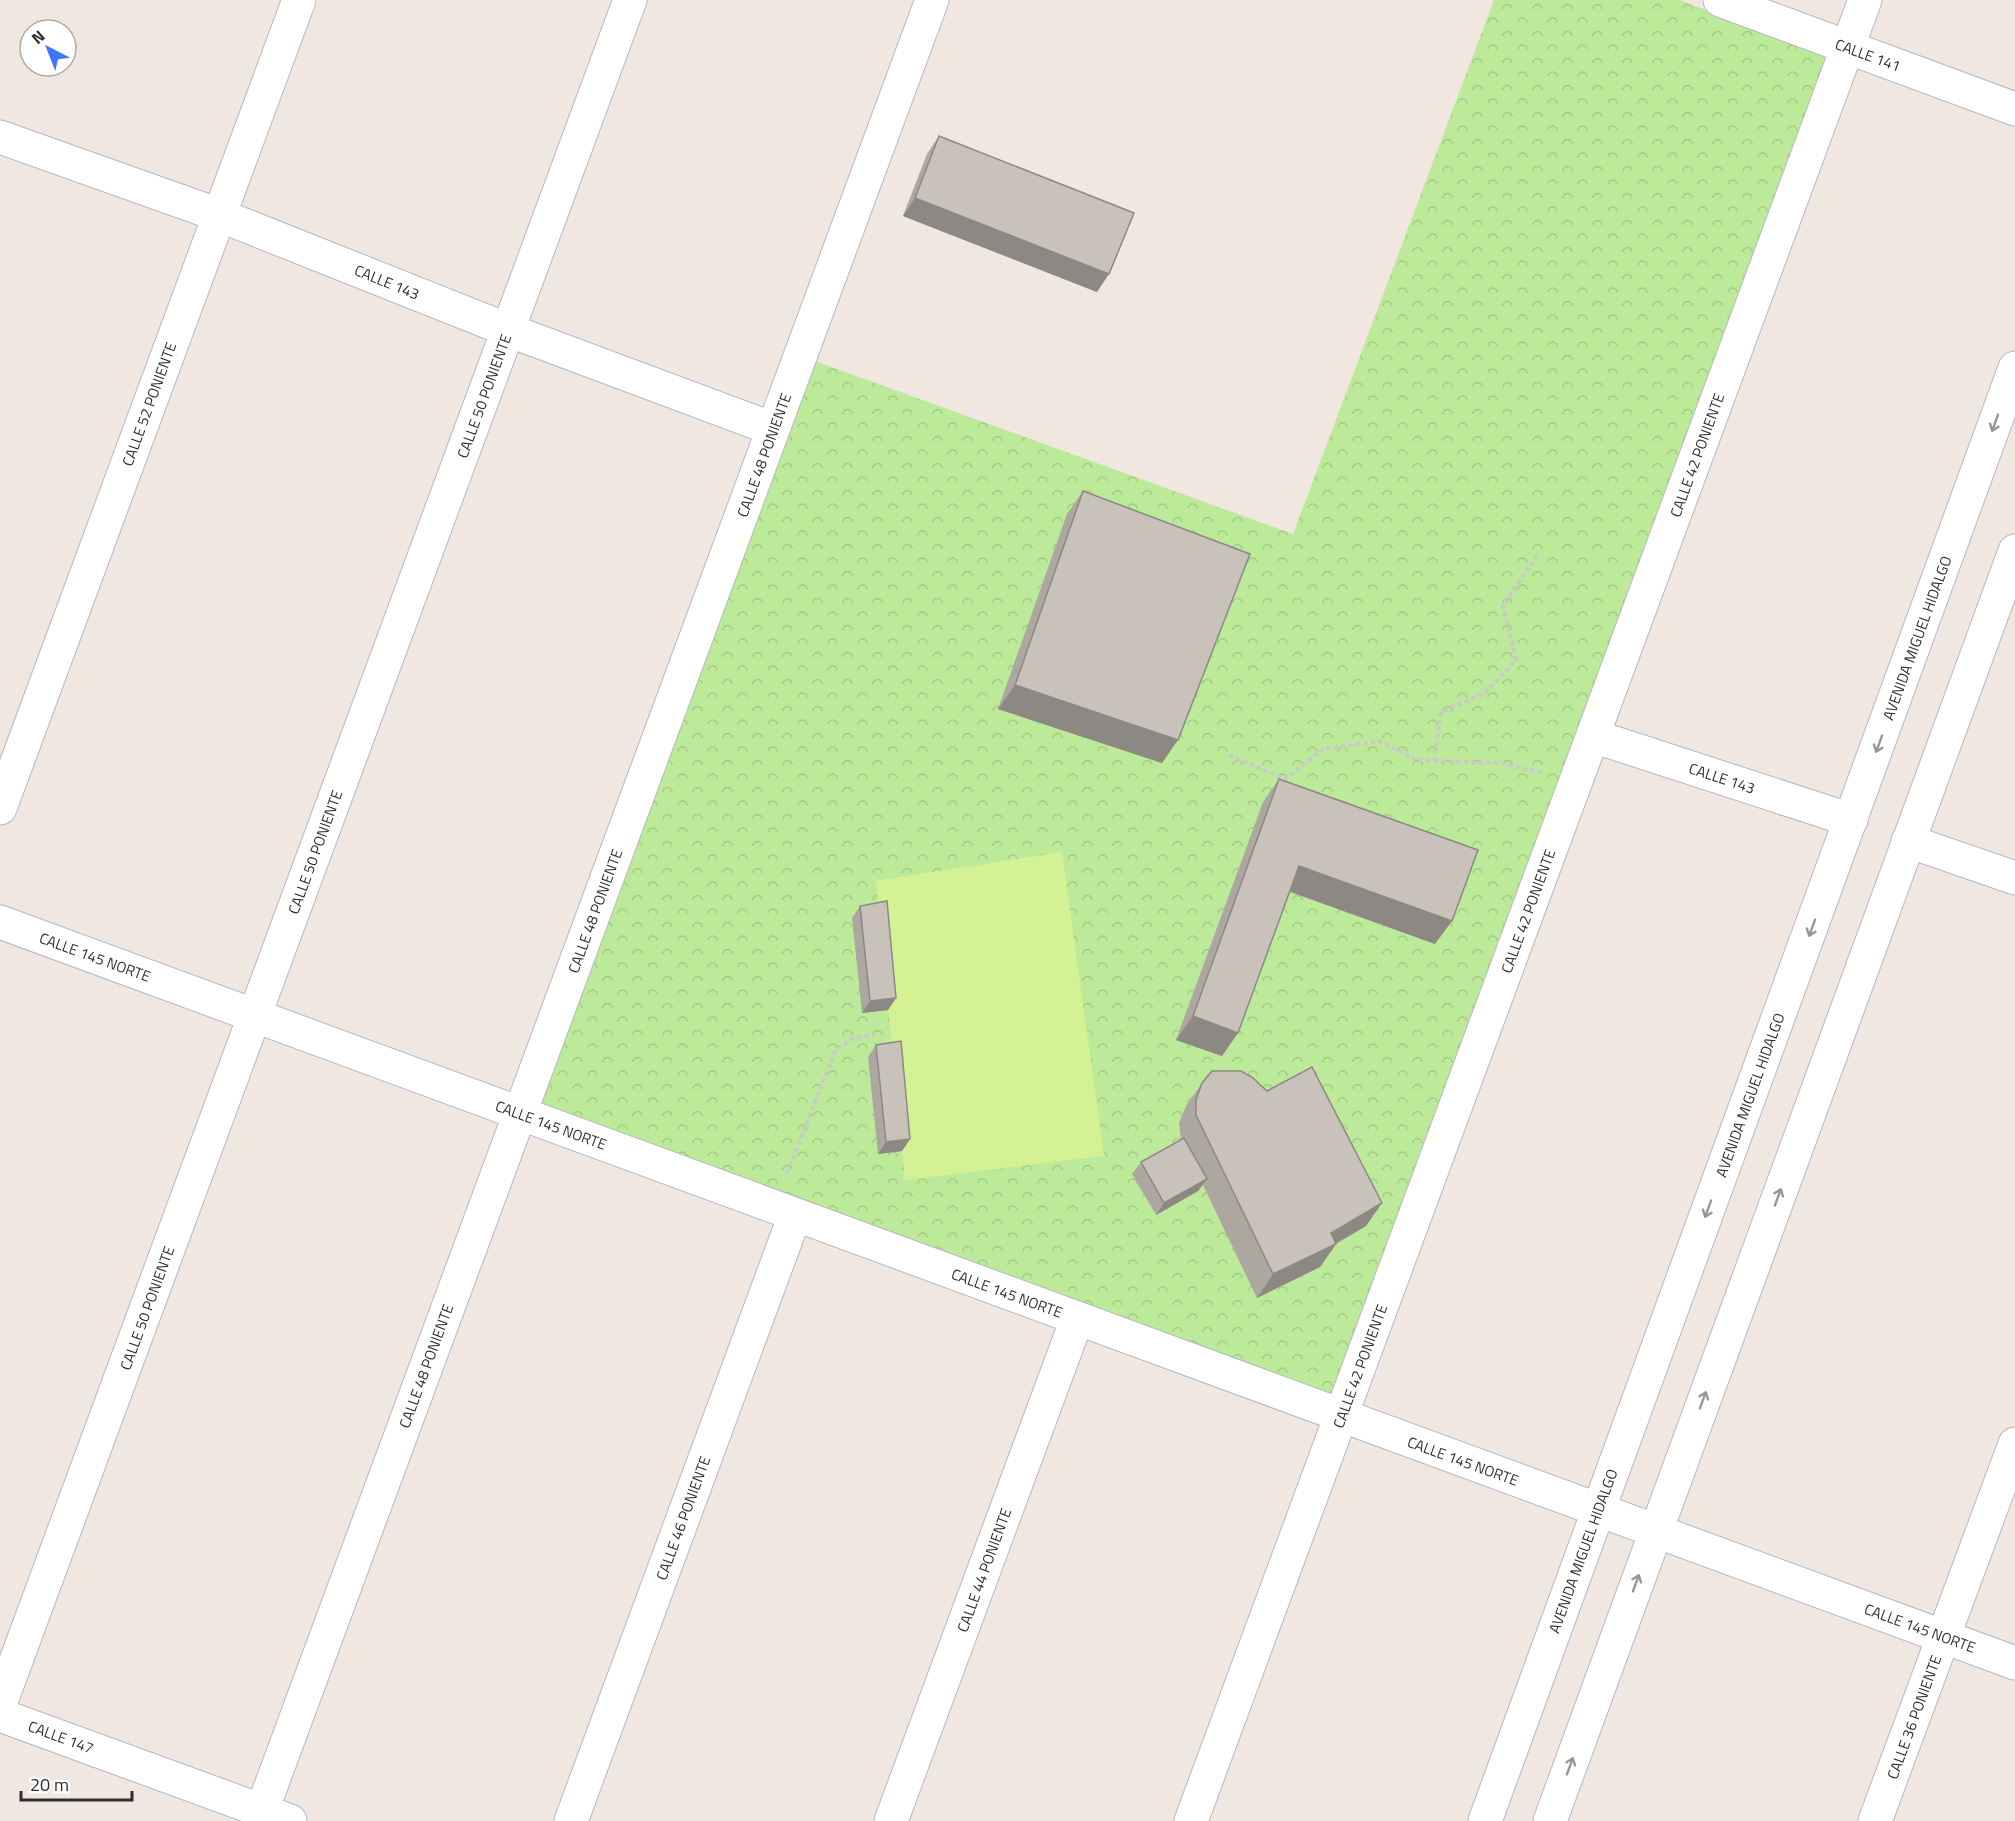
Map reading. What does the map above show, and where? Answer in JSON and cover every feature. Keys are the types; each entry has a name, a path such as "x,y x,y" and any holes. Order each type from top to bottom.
{"street":[{"name":"CALLE 52 PONIENTE","path":"0,808 299,0"},
{"name":"CALLE 50 PONIENTE","path":"0,1704 630,0"},
{"name":"CALLE 48 PONIENTE","path":"270,1818 520,1113 932,0"},
{"name":"CALLE 141","path":"1720,0 2015,109"},
{"name":"CALLE 42 PONIENTE","path":"1191,1821 1865,0"},
{"name":"CALLE 143","path":"0,137 219,215 508,330 773,429"},
{"name":"AVENIDA MIGUEL HIDALGO","path":"1485,1821 2015,368"},
{"path":"1550,1821 2015,551"},
{"name":"CALLE 143","path":"1593,736 1851,820"},
{"path":"1908,842 2015,878"},
{"name":"CALLE 145 NORTE","path":"0,922 2015,1663"},
{"name":"CALLE 46 PONIENTE","path":"571,1821 785,1211"},
{"name":"CALLE 44 PONIENTE","path":"891,1821 1077,1319"},
{"name":"CALLE 36 PONIENTE","path":"1875,1821 2015,1444"},
{"name":"CALLE 147","path":"0,1715 270,1818"}],"path":[{"path":"1434,760 1441,712 1485,693 1516,660 1503,606 1539,552"},
{"path":"1229,754 1285,779 1323,749 1378,741 1417,760 1499,763 1577,780"},
{"path":"785,1211 836,1049 856,1036 875,1035"}],"green space":[{"path":"1494,0 1679,0 1832,56 1336,1398 535,1107 812,360 1293,534"},
{"path":"1062,852 1104,1156 905,1180 876,881"}],"building":[{"path":"939,136 1134,213 1109,274 915,198"},
{"path":"1083,491 1250,554 1178,740 1015,685"},
{"path":"1279,779 1478,850 1452,921 1299,866 1238,1033 1193,1016"},
{"path":"887,901 896,998 870,1001 860,906"},
{"path":"901,1041 910,1139 886,1142 876,1045"},
{"path":"1312,1067 1382,1203 1331,1233 1336,1244 1273,1274 1196,1115 1196,1100 1202,1083 1212,1071 1241,1071 1252,1077 1267,1091"},
{"path":"1184,1138 1207,1179 1164,1203 1141,1162"}]}
